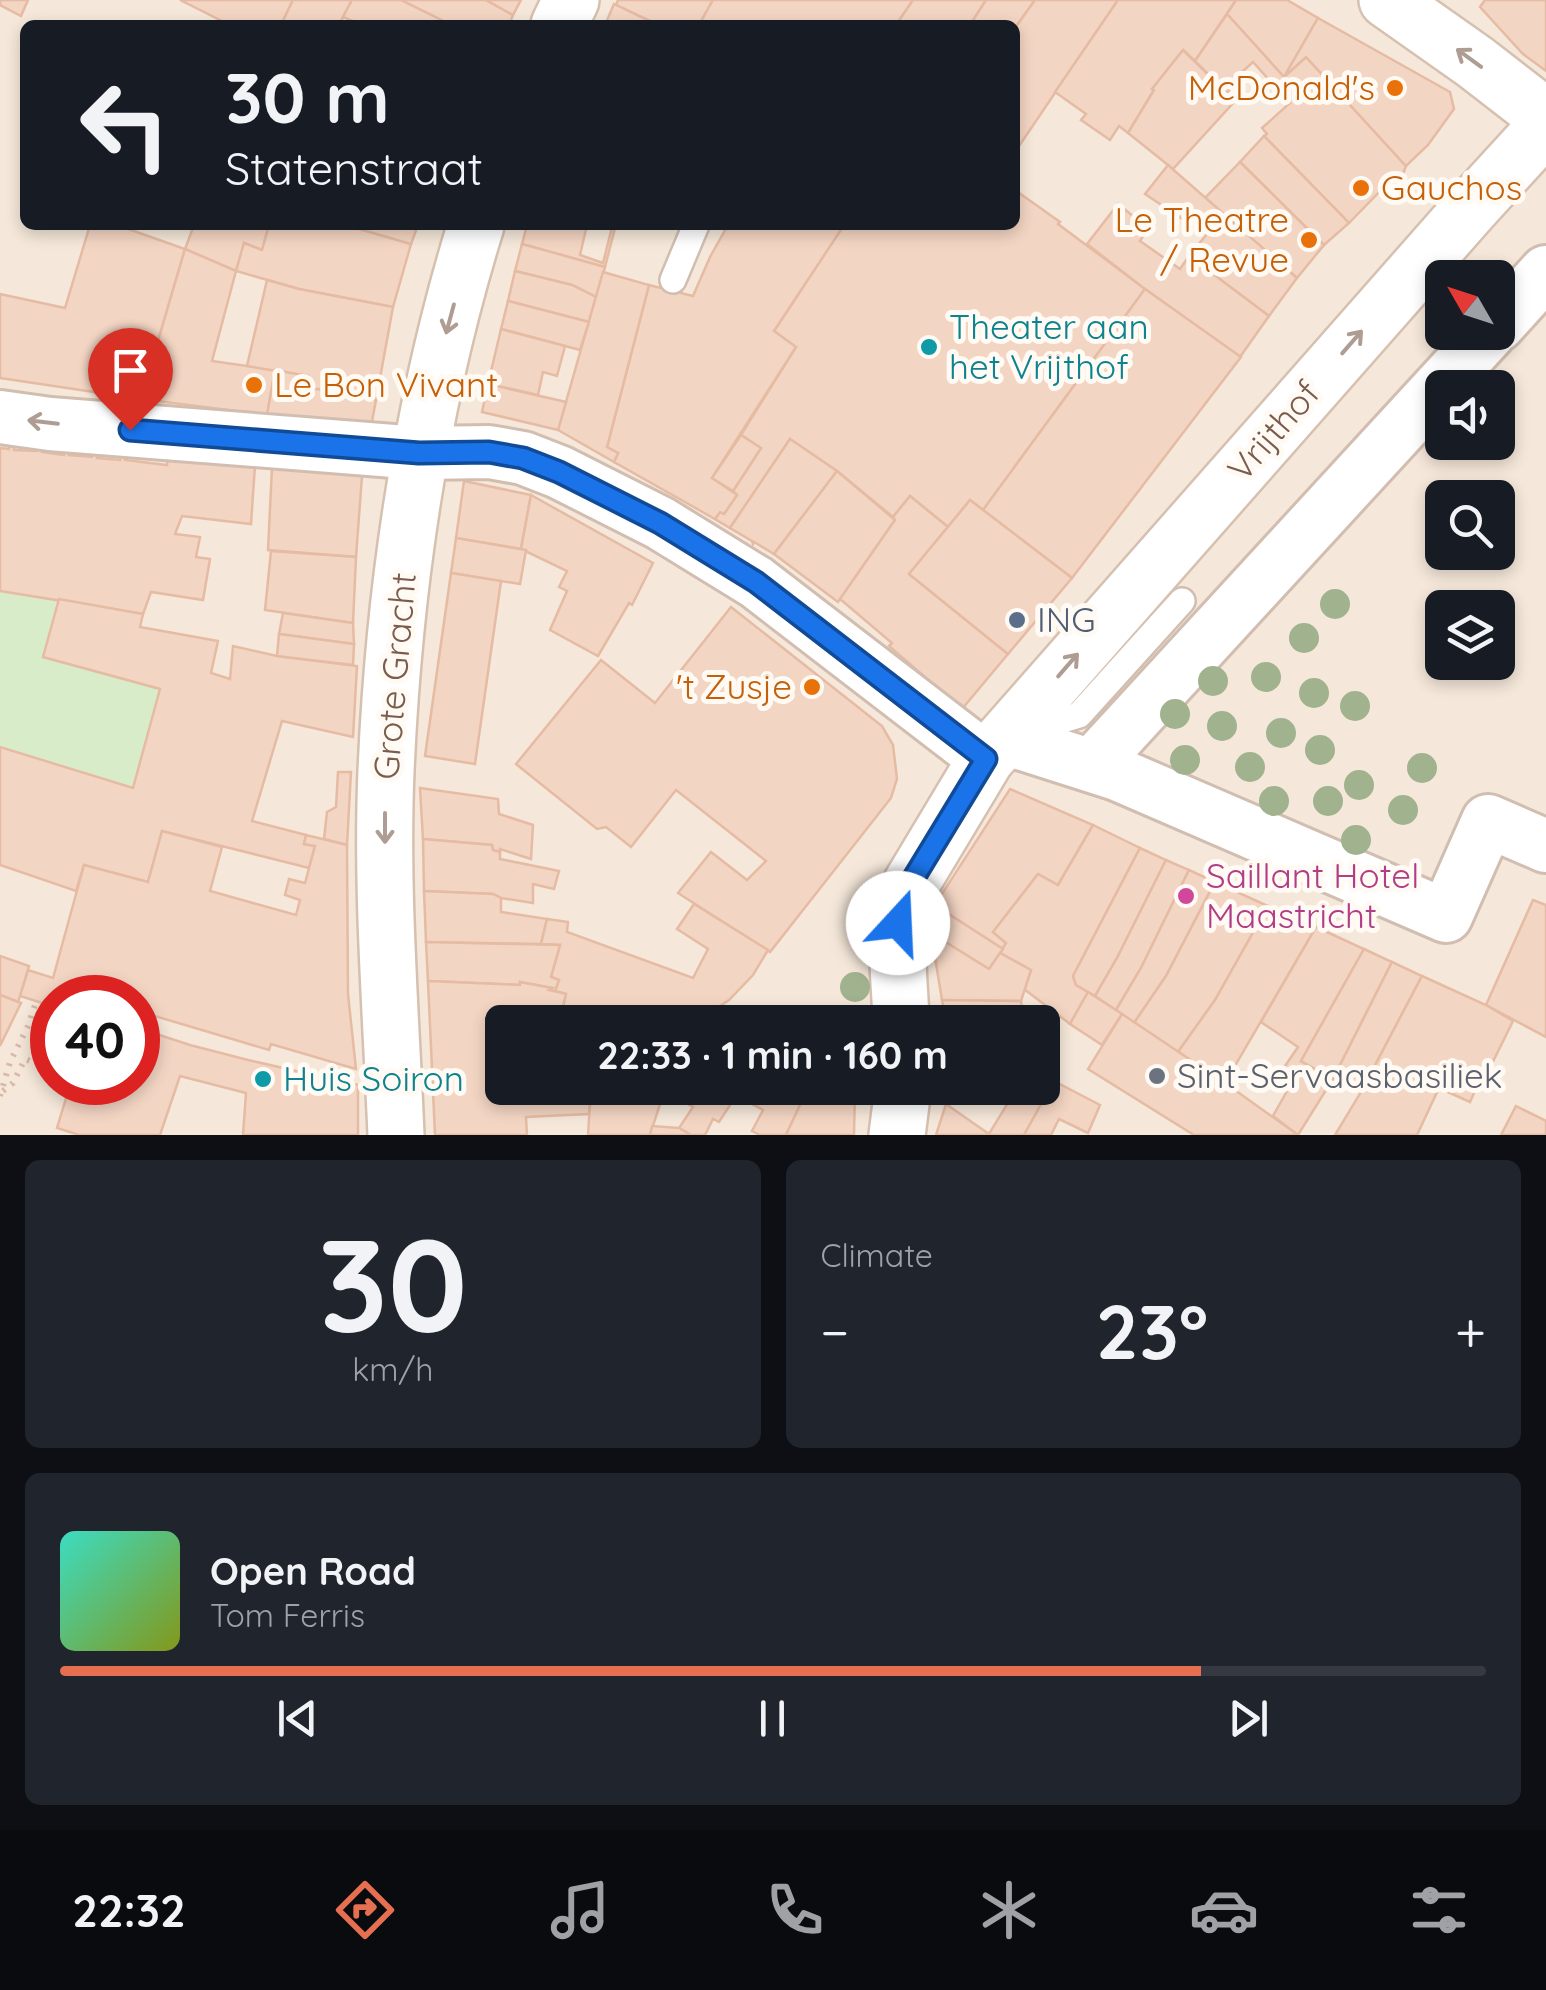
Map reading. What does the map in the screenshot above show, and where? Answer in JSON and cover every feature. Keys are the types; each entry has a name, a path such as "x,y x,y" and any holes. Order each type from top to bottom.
{"street":[{"path":"1388,0 1546,117"},
{"name":"Vrijthof","path":"900,1005 898,923 902,904 910,884 995,749 1546,126"},
{"name":"Grote Gracht","path":"396,1135 385,857 394,645 419,453 437,367 475,230"},
{"path":"1515,306 1546,272"},
{"path":"1092,765 1473,350"},
{"path":"0,416 70,426 419,453 489,452 523,458 600,483 756,582 995,749 1092,765 1446,916 1488,821 1546,846"},
{"path":"897,1135 900,1105"}],"lane":[{"path":"673,280 694,230"},
{"path":"995,749 1078,715 1182,601"}],"path":[{"path":"1,1094 10,1062 30,1020"},
{"path":"1,1094 13,1083 25,1059 30,1061"}],"shaded area":[{"path":"0,0 1546,0 1546,1135 0,1135"}],"green space":[{"path":"0,591 59,599 44,657 160,689 133,788 0,747"}],"building":[{"path":"0,0 28,0 21,16 0,5"},
{"path":"180,0 293,0 283,20 220,20"},
{"path":"293,0 352,0 342,20 283,20"},
{"path":"352,0 401,0 442,20 350,20 343,17"},
{"path":"401,0 486,0 513,15 511,20 442,20"},
{"path":"486,0 521,0 513,15"},
{"path":"618,0 713,0 702,20 648,20 616,5"},
{"path":"713,0 913,0 899,20 702,20"},
{"path":"913,0 986,0 973,20 899,20"},
{"path":"986,0 1035,0 1020,21 973,20"},
{"path":"1035,0 1118,0 1020,145 1020,21"},
{"path":"1118,0 1236,0 1195,61 1183,50 1152,89 1128,133 1119,126 1110,140 1081,120 1086,114 1055,92"},
{"path":"1236,0 1287,0 1318,18 1284,77 1227,14"},
{"path":"1485,0 1546,0 1546,71 1523,54 1480,7"},
{"path":"614,4 648,20 607,20"},
{"path":"1227,14 1284,77 1306,57 1406,166 1394,184 1388,183 1349,223 1264,136 1267,134 1262,128 1290,103 1253,62 1242,72 1246,76 1241,81 1236,77 1227,93 1195,61"},
{"path":"1318,18 1450,92 1454,109 1428,145 1406,166 1306,57 1284,77"},
{"path":"1183,50 1235,101 1173,169 1128,133 1152,89"},
{"path":"1264,136 1349,223 1324,245 1240,162"},
{"path":"1240,162 1324,245 1297,278 1205,198"},
{"path":"1168,165 1297,278 1269,316 1189,256 1206,235 1145,194"},
{"path":"1020,194 1145,289 983,510 970,500 948,527 910,496 893,517 790,439 730,528 715,519 720,512 724,514 737,495 733,491 761,448 741,435 796,347 774,331 841,230 1020,230"},
{"path":"1118,204 1148,228 1140,241 1180,269 1189,256 1269,316 1240,357 1087,244"},
{"path":"88,230 131,230 185,249 141,399 0,378 0,294 65,308"},
{"path":"192,230 268,230 262,250 244,243 236,271 185,249"},
{"path":"268,230 363,230 411,244 393,307 299,289 236,271 244,243 262,250"},
{"path":"363,230 416,230 411,244"},
{"path":"526,230 586,230 580,255 603,263 611,230 614,230 605,267 522,244"},
{"path":"725,230 841,230 774,331 796,347 712,478 737,495 724,514 720,512 715,519 614,462 618,453 607,447 649,285 693,296"},
{"path":"522,244 605,267 596,297 572,285 515,271"},
{"path":"185,249 236,271 212,361 275,370 267,415 141,399"},
{"path":"515,271 572,285 596,297 589,322 508,301"},
{"path":"603,272 649,285 607,447 618,453 614,462 558,430"},
{"path":"267,280 393,307 376,400 306,387 308,376 247,366"},
{"path":"1145,289 1241,357 1072,578 983,510"},
{"path":"508,301 589,322 580,350 501,329"},
{"path":"501,329 565,346 557,376 543,372 538,395 488,384"},
{"path":"275,370 308,376 306,387 376,400 370,432 267,415"},
{"path":"488,384 566,402 558,430 482,412"},
{"path":"741,435 761,448 733,491 712,478"},
{"path":"790,439 837,471 774,554 730,528"},
{"path":"10,440 15,441 14,450 36,451 38,443 43,443 42,452 64,455 65,446 70,446 69,455 92,457 93,449 98,449 97,458 120,460 120,451 125,452 125,460 167,465 168,456 255,465 251,524 182,516 175,534 200,537 196,557 210,559 203,600 151,592 143,614 0,591 0,448 9,449"},
{"path":"272,467 362,476 356,557 268,550"},
{"path":"837,471 895,520 838,602 774,554"},
{"path":"464,481 531,495 521,549 456,538"},
{"path":"531,495 653,563 632,605 629,603 598,656 550,630 567,591 559,587 567,571 521,549"},
{"path":"910,496 948,527 909,574 1008,654 962,709 840,599"},
{"path":"970,500 1072,578 1008,654 909,574"},
{"path":"456,538 526,550 520,584 451,573"},
{"path":"271,551 356,557 353,623 265,610"},
{"path":"451,573 501,581 475,764 425,756"},
{"path":"59,599 143,614 140,627 218,641 211,673 230,679 233,646 357,666 353,737 282,721 252,821 306,835 304,844 315,846 309,868 162,831 148,882 84,865 76,891 0,865 0,747 133,788 160,689 43,657"},
{"path":"731,607 882,726 893,745 897,779 891,798 770,952 678,893 711,852 747,880 766,861 676,790 631,847 606,827 597,829 516,764 601,660 655,703"},
{"path":"283,613 353,623 354,644 279,634"},
{"path":"279,634 354,644 353,665 277,656"},
{"path":"338,772 351,772 347,845 324,839 327,812 336,807"},
{"path":"420,788 498,799 499,814 533,825 531,859 493,850 492,845 423,839"},
{"path":"1010,789 1093,825 1058,885 1038,874 993,932 1006,943 1003,949 936,903"},
{"path":"1093,825 1140,848 1073,976 1076,985 1088,992 1070,1024 1060,1016 1060,1005 1045,1005 1024,989 1031,970 1000,953 1006,943 993,932 1038,874 1058,885"},
{"path":"162,831 222,847 210,891 296,915 300,900 285,895 289,879 305,883 315,846 304,844 306,835 347,845 348,994 356,1069 271,1044 269,1050 160,1018 160,975 54,975 84,865 148,882"},
{"path":"423,839 492,845 493,850 500,852 500,859 559,871 554,889 533,884 533,903 493,894 424,891"},
{"path":"1140,848 1166,860 1095,996 1076,985 1073,976"},
{"path":"1166,860 1189,870 1116,1010 1095,996"},
{"path":"1189,870 1215,882 1166,976 1134,1023 1116,1010"},
{"path":"1215,882 1268,906 1215,1000 1178,1052 1134,1023 1166,976"},
{"path":"424,891 493,894 501,898 501,912 547,919 541,944 426,942"},
{"path":"1533,900 1546,905 1546,1037 1486,1005"},
{"path":"694,904 768,950 753,975 722,1005 564,1005 566,994 555,991 559,980 551,977 560,945 541,944 547,919 568,922 567,932 693,978 708,949 677,929"},
{"path":"936,906 1003,949 989,969 931,933"},
{"path":"1268,906 1316,927 1225,1083 1178,1052 1215,1000"},
{"path":"1316,927 1364,949 1301,1061 1333,1079 1298,1135 1273,1116 1295,1077 1283,1069 1298,1047 1261,1022"},
{"path":"931,933 989,969 1000,953 1031,970 1021,1001 942,1000"},
{"path":"426,942 560,945 551,977 559,980 555,991 520,982 428,981"},
{"path":"1364,949 1392,962 1333,1079 1301,1061"},
{"path":"0,956 29,966 18,1002 0,995"},
{"path":"1392,962 1422,976 1361,1092 1333,1079"},
{"path":"28,970 44,975 30,975 30,999 20,996"},
{"path":"1422,976 1513,1021 1481,1086 1478,1084 1470,1102 1439,1088 1417,1135 1335,1135 1361,1092"},
{"path":"428,981 520,982 566,994 563,1005 485,1005 485,1105 590,1105 589,1114 526,1117 527,1135 435,1135"},
{"path":"1088,992 1122,1014 1102,1045 1070,1024"},
{"path":"0,995 21,1003 0,1046"},
{"path":"942,1000 1021,1001 1022,1005 943,1005"},
{"name":"Sint-Servaasbasiliek","path":"1122,1014 1298,1135 1194,1135 1088,1069"},
{"name":"Huis Soiron","path":"160,1035 358,1085 358,1135 243,1135 246,1093 180,1076 160,1135 79,1135 57,1128 64,1105 160,1105"},
{"path":"1060,1084 1100,1105 1088,1133 1059,1119 1051,1135 1024,1135 1041,1105 1060,1105"},
{"path":"590,1105 660,1105 650,1135 588,1135"},
{"path":"690,1105 730,1105 719,1122 713,1119 705,1135 691,1135 679,1128 693,1107"},
{"path":"754,1105 800,1105 786,1135 760,1135 752,1131 763,1110"},
{"path":"800,1105 855,1105 854,1135 786,1135"},
{"path":"946,1105 989,1134 1007,1105 1041,1105 1024,1135 936,1135"},
{"name":"Sint-Servaasbasiliek","path":"1516,1106 1546,1121 1546,1135 1501,1135"},
{"path":"652,1126 679,1128 691,1135 650,1135"}],"place":[{"name":"McDonald's","path":"1395,88"},
{"name":"Gauchos","path":"1361,188"},
{"name":"Le Theatre / Revue","path":"1309,240"},
{"name":"Theater aan het Vrijthof","path":"929,347"},
{"name":"Le Bon Vivant","path":"254,385"},
{"name":"ING","path":"1017,620"},
{"name":"'t Zusje","path":"812,687"},
{"name":"Saillant Hotel Maastricht","path":"1186,896"},
{"name":"Sint-Servaasbasiliek","path":"1157,1076"},
{"name":"Huis Soiron","path":"263,1079"}],"route":[{"path":"130,430 419,453 489,452 523,458 660,523 756,582 986,759 910,884 898,923"}]}
